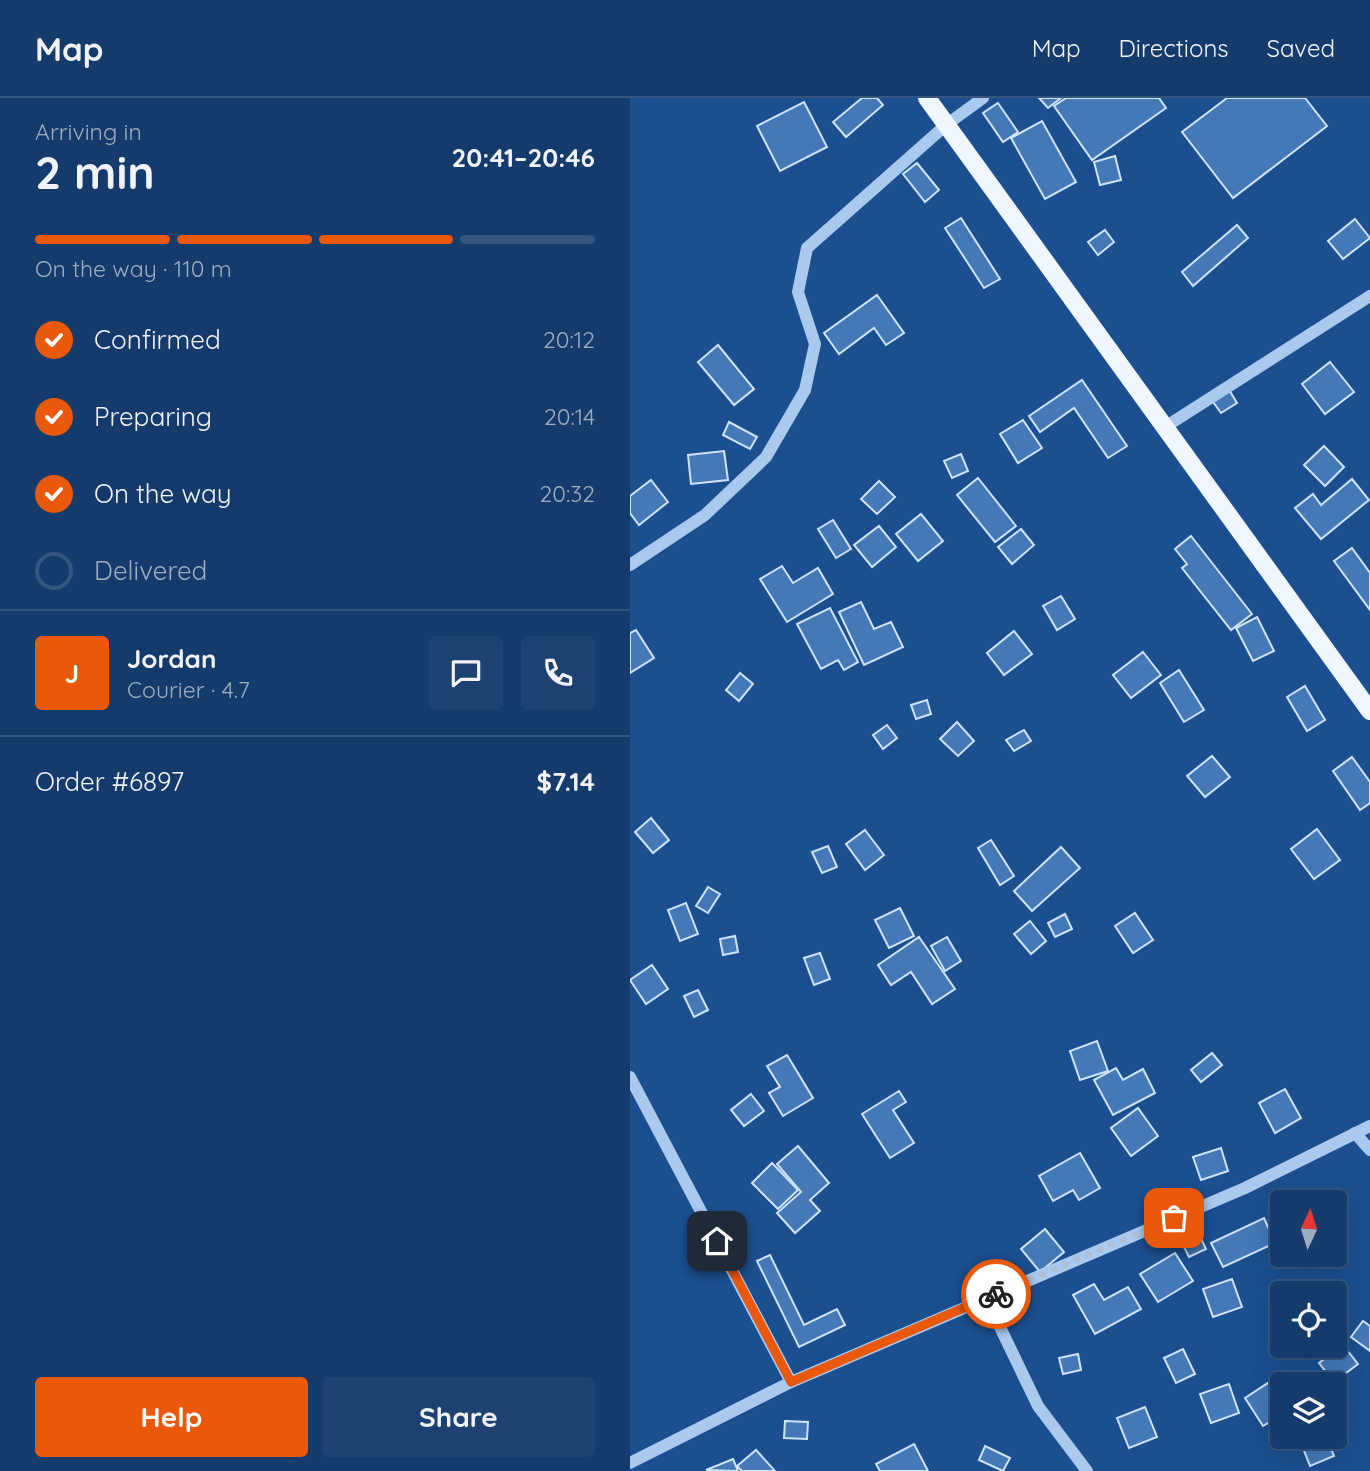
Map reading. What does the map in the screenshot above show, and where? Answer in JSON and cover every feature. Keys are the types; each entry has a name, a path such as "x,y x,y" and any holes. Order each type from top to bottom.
{"main road":[{"path":"927,98 1370,711"}],"street":[{"path":"630,565 705,515 766,457 805,390 815,344 798,292 807,247 946,125 983,98"},
{"path":"1165,427 1370,296"},
{"path":"630,1077 791,1382"},
{"path":"630,1463 791,1382 1245,1188 1370,1126"},
{"path":"1355,1133 1370,1150"},
{"path":"986,1298 1038,1406 1087,1471"}],"building":[{"path":"862,98 877,98 883,105 846,137 833,122"},
{"path":"1039,98 1061,98 1048,108"},
{"path":"1066,98 1159,98 1166,108 1092,160 1054,106"},
{"path":"1227,98 1305,98 1327,126 1233,198 1182,132"},
{"path":"804,102 827,147 780,171 757,126"},
{"path":"998,103 1018,132 1003,142 983,113"},
{"path":"1042,121 1076,182 1045,199 1011,138"},
{"path":"1115,156 1121,180 1100,185 1094,162"},
{"path":"917,163 939,190 925,202 903,174"},
{"path":"961,218 1000,279 984,288 945,228"},
{"path":"1355,219 1370,238 1343,259 1328,241"},
{"path":"1237,225 1248,238 1193,286 1182,272"},
{"path":"1105,230 1114,242 1098,255 1088,242"},
{"path":"877,295 904,333 886,345 874,328 839,354 824,333"},
{"path":"718,345 754,389 734,405 698,362"},
{"path":"1330,362 1354,392 1325,414 1302,384"},
{"path":"1082,380 1127,446 1108,458 1074,408 1040,432 1029,416"},
{"path":"1228,388 1237,403 1221,413 1211,399"},
{"path":"1023,420 1042,448 1018,463 1000,434"},
{"path":"729,422 757,437 750,449 723,435"},
{"path":"1324,446 1344,467 1325,486 1304,465"},
{"path":"724,451 728,480 691,484 688,455"},
{"path":"961,454 968,471 952,478 944,461"},
{"path":"978,478 1016,526 995,542 957,495"},
{"path":"1352,479 1369,500 1321,539 1295,508 1313,494 1321,505"},
{"path":"651,480 668,502 639,525 630,513 630,496"},
{"path":"879,481 895,497 877,514 861,499"},
{"path":"921,514 943,541 918,561 896,534"},
{"path":"833,520 851,549 836,558 818,529"},
{"path":"879,526 896,547 872,567 854,545"},
{"path":"1021,529 1034,545 1012,564 998,547"},
{"path":"1191,536 1252,614 1231,630 1182,568 1187,564 1175,549"},
{"path":"1352,548 1370,573 1370,610 1334,561"},
{"path":"782,566 793,583 818,568 833,594 787,622 760,579"},
{"path":"1061,596 1075,619 1057,630 1043,606"},
{"path":"861,602 874,629 891,622 903,647 864,665 839,612"},
{"path":"830,608 858,662 844,670 838,660 821,669 797,624"},
{"path":"1257,617 1274,651 1253,661 1236,628"},
{"path":"636,630 654,658 630,673 630,633"},
{"path":"1014,631 1032,654 1004,675 987,653"},
{"path":"1143,652 1161,675 1131,698 1113,675"},
{"path":"1179,670 1204,710 1184,722 1160,683"},
{"path":"740,673 753,684 739,701 726,690"},
{"path":"1305,686 1325,720 1307,731 1287,697"},
{"path":"927,700 931,714 916,719 911,705"},
{"path":"957,722 974,741 958,756 940,739"},
{"path":"887,725 897,738 883,749 873,735"},
{"path":"1024,730 1031,741 1014,751 1006,740"},
{"path":"1212,756 1230,777 1205,797 1187,776"},
{"path":"1352,757 1370,782 1370,803 1360,810 1333,771"},
{"path":"651,818 669,840 653,853 635,832"},
{"path":"1317,829 1340,860 1314,879 1291,849"},
{"path":"865,830 884,855 865,870 846,844"},
{"path":"991,840 1014,876 1000,885 978,848"},
{"path":"828,846 837,867 822,873 812,852"},
{"path":"1061,847 1080,868 1032,911 1014,891"},
{"path":"708,887 720,894 708,913 696,906"},
{"path":"686,903 698,934 680,941 668,910"},
{"path":"900,908 914,936 889,948 875,920"},
{"path":"1135,913 1153,940 1133,953 1115,926"},
{"path":"1065,914 1072,929 1055,937 1048,923"},
{"path":"1030,921 1046,941 1031,954 1014,934"},
{"path":"735,936 738,952 723,955 720,939"},
{"path":"919,937 955,989 932,1004 911,972 891,985 878,965"},
{"path":"947,937 961,961 945,971 931,946"},
{"path":"820,953 830,979 814,985 804,958"},
{"path":"652,965 668,989 646,1004 630,980"},
{"path":"698,990 708,1010 694,1017 684,996"},
{"path":"1097,1041 1108,1071 1080,1080 1070,1051"},
{"path":"1212,1053 1222,1065 1201,1082 1191,1070"},
{"path":"787,1055 813,1098 783,1116 769,1093 780,1087 767,1066"},
{"path":"1116,1068 1123,1080 1143,1069 1155,1093 1113,1115 1094,1080"},
{"path":"1285,1089 1301,1118 1275,1133 1259,1103"},
{"path":"899,1091 906,1102 893,1110 914,1143 890,1158 862,1114"},
{"path":"751,1094 764,1111 744,1126 731,1110"},
{"path":"1138,1108 1158,1136 1131,1156 1111,1128"},
{"path":"798,1146 829,1183 810,1200 820,1211 795,1233 777,1213 801,1192 777,1164"},
{"path":"1221,1148 1228,1171 1201,1180 1193,1157"},
{"path":"1080,1153 1100,1188 1079,1200 1073,1190 1053,1201 1039,1176"},
{"path":"772,1163 798,1190 778,1209 752,1183"},
{"path":"1264,1218 1270,1232 1270,1245 1223,1267 1211,1243"},
{"path":"1045,1229 1064,1252 1040,1272 1021,1249"},
{"path":"1198,1232 1206,1249 1189,1257 1181,1241"},
{"path":"1175,1253 1193,1281 1158,1302 1140,1274"},
{"path":"770,1255 804,1325 837,1309 845,1325 799,1347 757,1261"},
{"path":"1232,1279 1242,1307 1213,1317 1203,1289"},
{"path":"1094,1284 1104,1300 1128,1287 1141,1309 1095,1334 1073,1295"},
{"path":"1363,1321 1370,1326 1370,1351 1351,1337"},
{"path":"1183,1349 1195,1374 1176,1383 1164,1358"},
{"path":"1347,1350 1358,1364 1347,1372 1326,1372 1319,1363 1326,1358 1347,1358"},
{"path":"1078,1354 1081,1370 1063,1374 1059,1358"},
{"path":"1270,1382 1270,1422 1263,1426 1245,1398"},
{"path":"1229,1384 1239,1413 1211,1423 1200,1394"},
{"path":"1145,1407 1157,1437 1129,1448 1117,1418"},
{"path":"785,1421 808,1422 807,1439 784,1438"},
{"path":"914,1444 928,1471 880,1471 876,1464"},
{"path":"985,1446 1010,1458 1003,1471 979,1460"},
{"path":"1303,1449 1331,1449 1334,1456 1310,1466"},
{"path":"756,1450 775,1471 742,1471 737,1466"},
{"path":"733,1459 738,1471 706,1470"}],"way so far":[{"path":"996,1294 1174,1218"}],"route":[{"path":"717,1241 791,1382 996,1294"}]}
